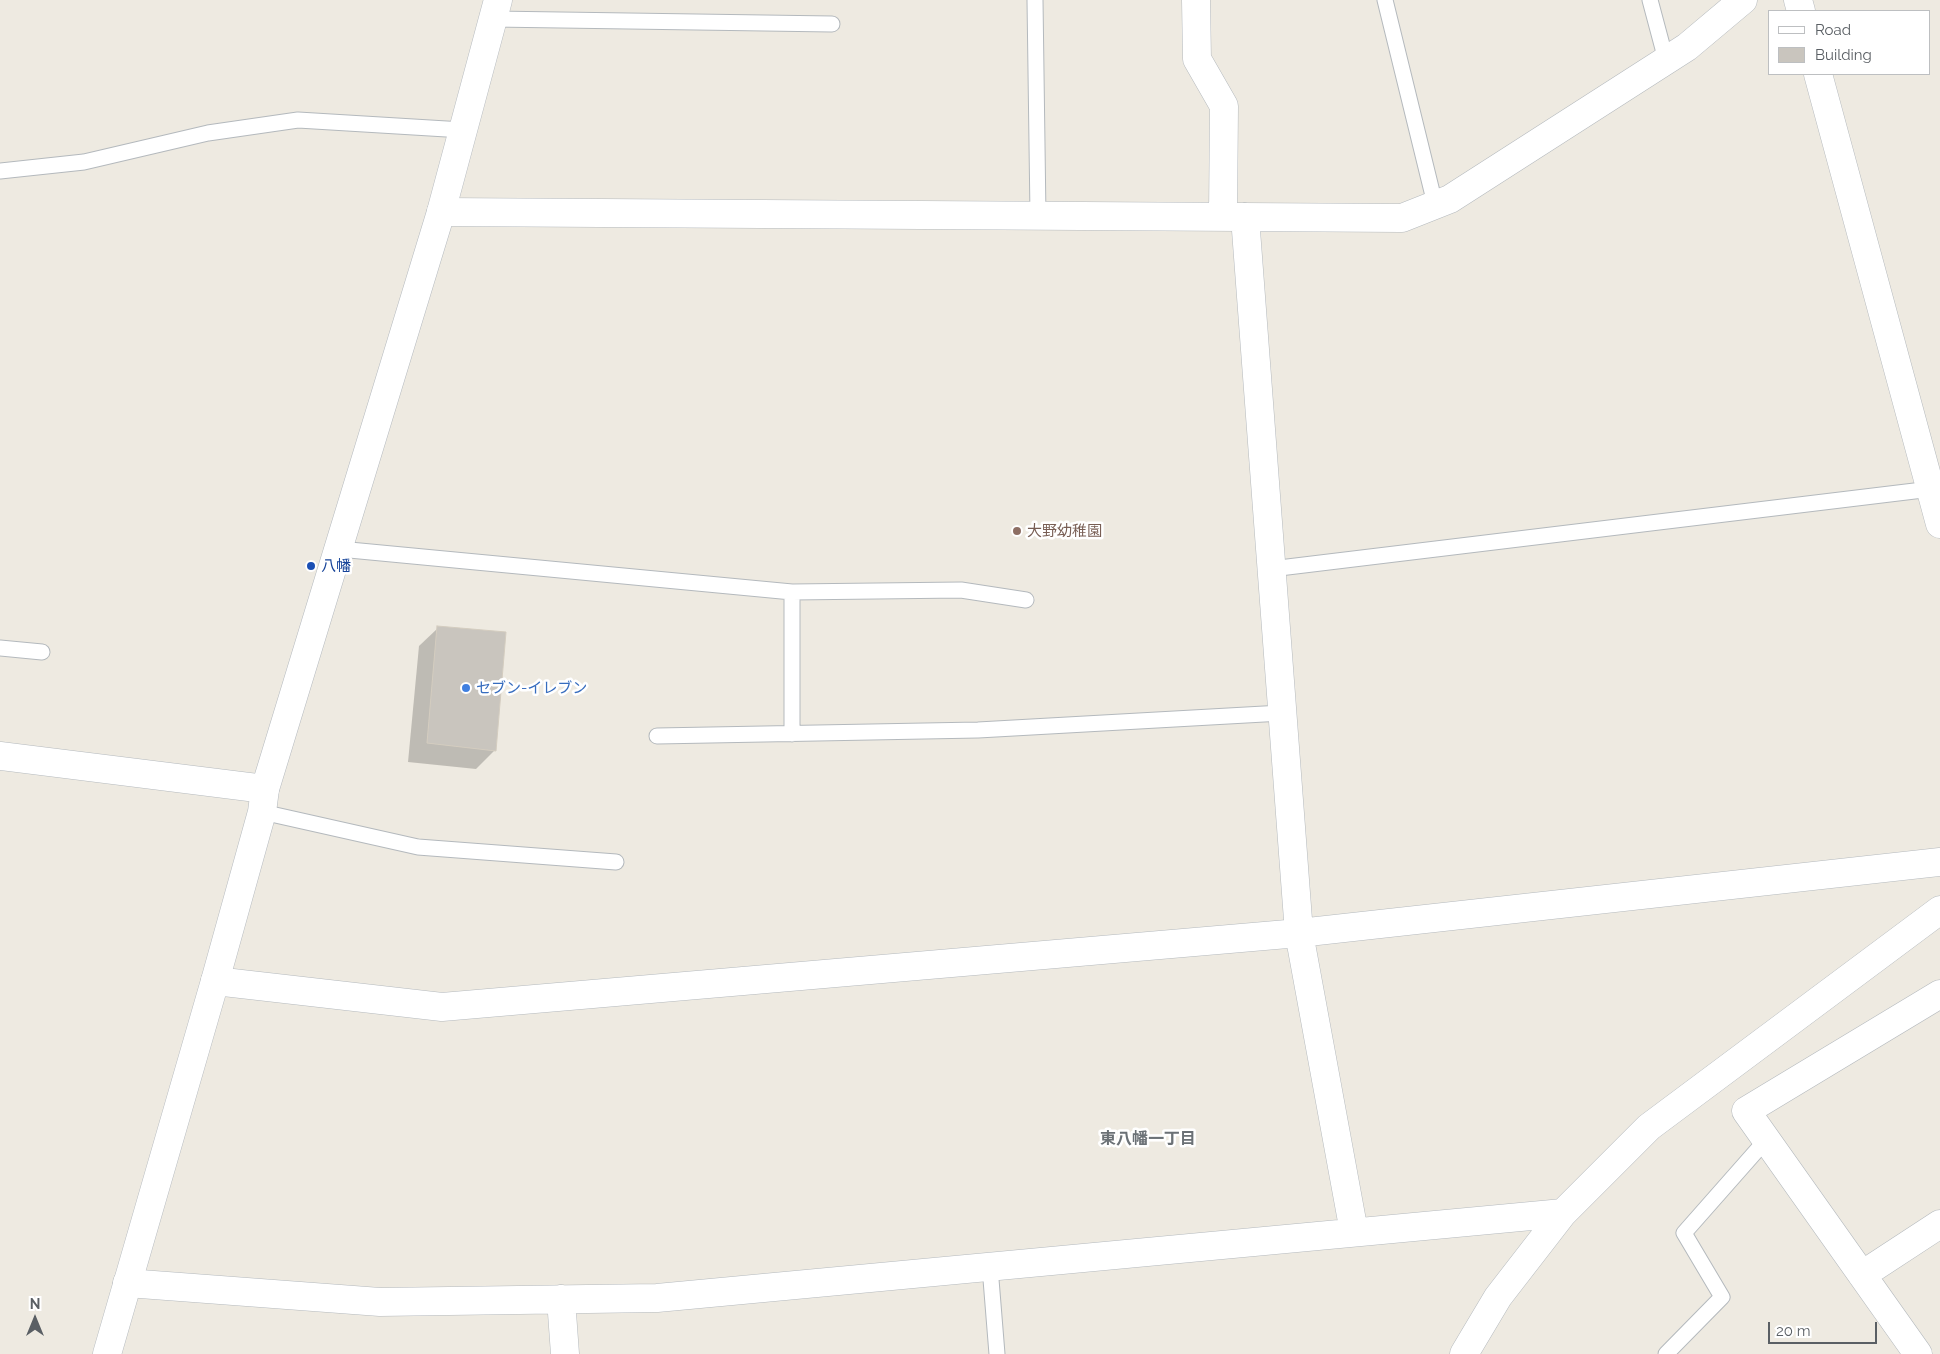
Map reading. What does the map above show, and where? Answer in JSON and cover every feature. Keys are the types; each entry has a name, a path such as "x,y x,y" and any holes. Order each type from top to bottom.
{"street":[{"path":"1196,0 1197,59 1224,106 1271,569 1299,933 1354,1232"},
{"path":"441,212 1402,218 1450,199 1687,47 1743,0"},
{"path":"108,1354 215,981 264,800 441,212 495,10"},
{"path":"1818,75 1940,524"},
{"path":"0,756 264,800"},
{"path":"215,981 442,1008 1299,933 1940,862"},
{"path":"1464,1354 1498,1297 1563,1213 1649,1126 1940,910"},
{"path":"1918,1354 1746,1111 1940,994"},
{"path":"127,1283 380,1302 657,1298 1563,1213"},
{"path":"1862,1275 1940,1224"},
{"path":"561,1299 566,1354"}],"lane":[{"path":"1035,0 1038,216"},
{"path":"1385,0 1435,204"},
{"path":"1650,0 1666,60"},
{"path":"495,10 832,24"},
{"path":"0,171 84,162 208,132 298,120 463,130"},
{"path":"1271,569 1931,489"},
{"path":"339,549 792,592 961,590 1026,600"},
{"path":"792,592 792,734"},
{"path":"0,648 42,652"},
{"path":"657,736 978,730 1282,713"},
{"path":"264,800 418,847 616,862"},
{"path":"1666,1354 1722,1297 1684,1233 1766,1140"},
{"path":"990,1267 997,1354"}],"building":[{"name":"セブン-イレブン","path":"437,626 506,632 496,751 427,743"}],"place":[{"name":"大野幼稚園","path":"1017,531"},
{"name":"八幡","path":"311,566"},
{"name":"セブン-イレブン","path":"466,688"}],"district":[{"name":"東八幡一丁目","path":"1148,1139"}]}
